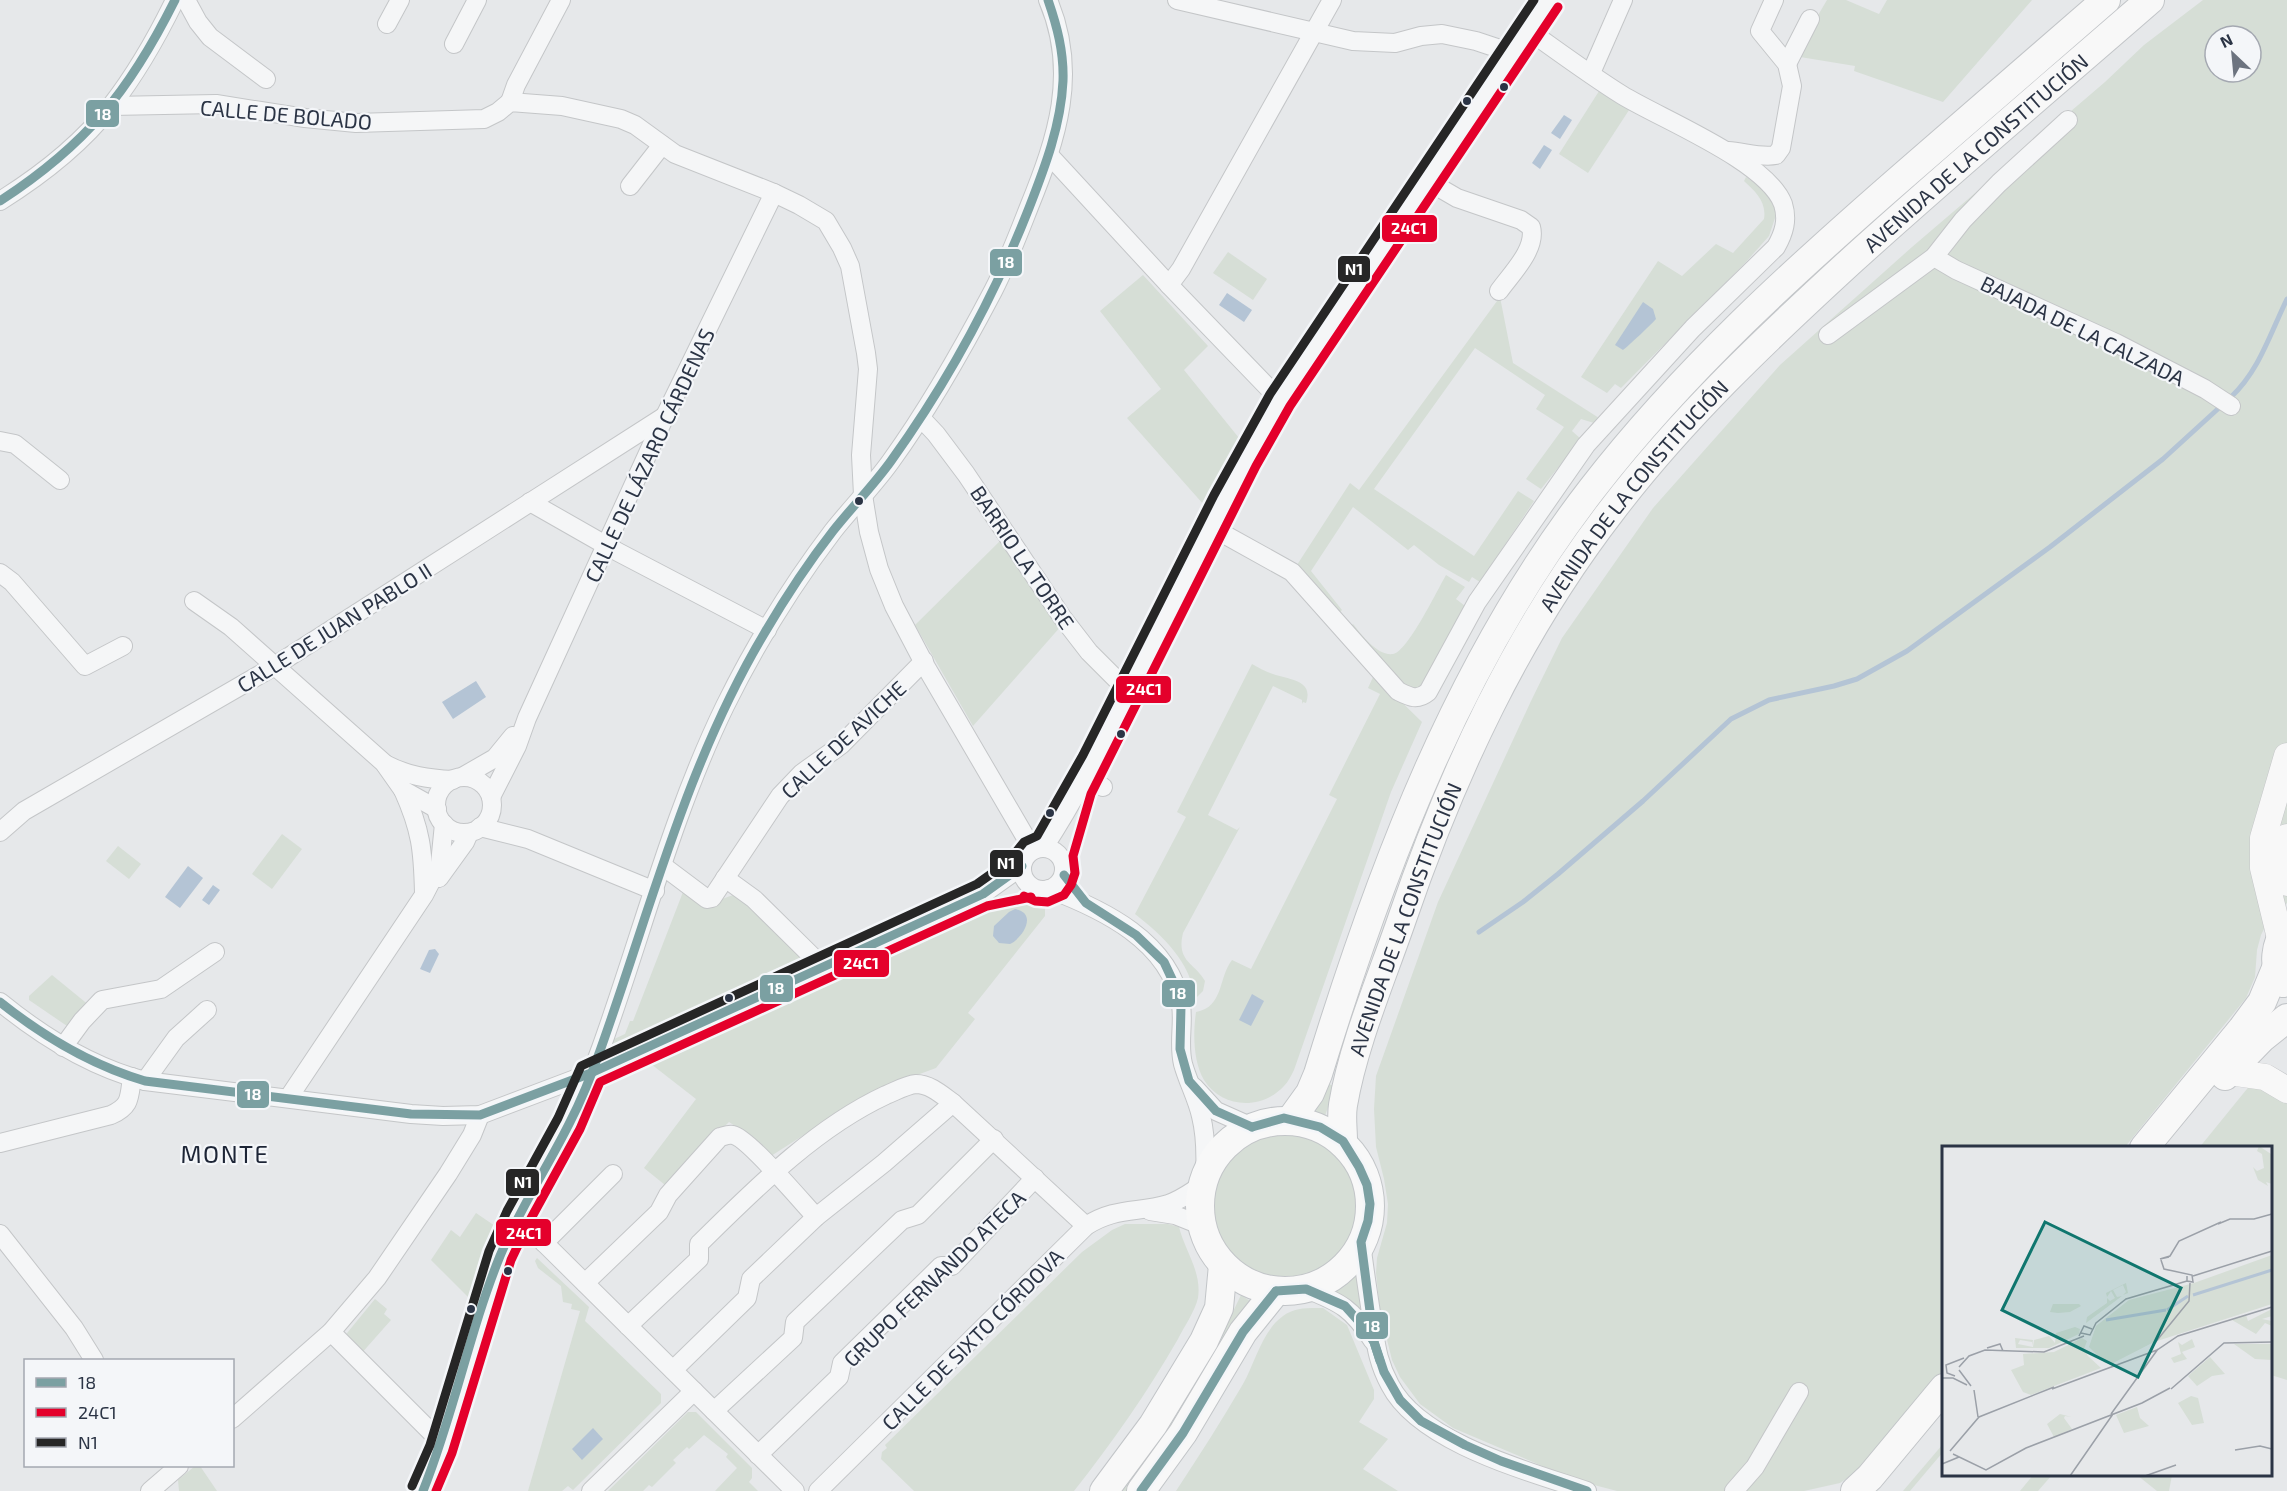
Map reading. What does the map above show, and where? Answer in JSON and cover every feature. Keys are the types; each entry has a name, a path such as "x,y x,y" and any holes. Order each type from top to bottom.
{"main road":[{"name":"AVENIDA DE LA CONSTITUCIÓN","path":"1292,1118 1310,1093 1318,1074 1380,891 1440,742 1491,641 1554,541 1592,490 1671,396 1715,349 1795,272 2106,0"},
{"name":"AVENIDA DE LA CONSTITUCIÓN","path":"1343,1141 1342,1109 1348,1084 1379,987 1435,829 1492,700 1516,656 1576,560 1611,511 1650,463 1764,341 1886,229 2150,0"},
{"path":"2146,1146 2282,978 2276,957 2284,933 2263,868 2263,838 2287,756"},
{"path":"2287,837 2282,854 2287,883"},
{"path":"2164,1146 2229,1072 2262,1038 2287,1018"},
{"path":"2229,1072 2265,1077 2287,1090"},
{"path":"1292,1118 1320,1126 1343,1141 1359,1167 1369,1194 1368,1221 1354,1256 1338,1272 1306,1289 1276,1291 1256,1287 1239,1279 1223,1265 1209,1246 1200,1225 1204,1180 1212,1162 1233,1139 1252,1127 1268,1121 1292,1118"},
{"path":"1104,1491 1153,1425 1204,1341 1219,1308 1223,1265"},
{"path":"1141,1491 1182,1433 1243,1332 1276,1291"},
{"path":"1855,1491 1870,1477 1942,1390"},
{"path":"1878,1491 1942,1414"}],"street":[{"path":"0,201 47,168 111,106 163,26 176,0"},
{"name":"CALLE DE BOLADO","path":"186,0 198,22 210,37 266,79"},
{"path":"387,24 400,0"},
{"path":"454,44 477,0"},
{"path":"561,0 516,85 510,102 562,106 606,115 635,125 675,154 774,193"},
{"path":"423,1491 444,1438 498,1263 518,1217 570,1123 591,1073 655,891 677,818 697,767 740,676 766,630 822,547 888,465 921,418 958,357 996,286 1050,156 1062,90 1061,41 1055,16 1048,0"},
{"path":"1177,0 1353,41 1395,43 1420,36 1442,34 1476,41 1512,53"},
{"path":"1169,285 1181,268 1332,0"},
{"path":"1046,851 1064,865 1064,875 1059,884 1049,889 1039,890 1029,885 1023,875 1022,866 1025,858 1046,851 1083,784 1245,460 1280,400 1548,0"},
{"path":"1591,73 1623,0"},
{"path":"1727,151 1747,152 1768,157 1776,155 1781,148 1792,86 1787,64 1760,31 1774,0"},
{"path":"1787,64 1810,19"},
{"path":"1211,527 1292,572 1398,692 1411,698 1422,697 1428,692 1477,602 1586,445 1693,328 1776,247 1784,232 1785,216 1782,202 1774,189 1761,177 1727,151 1623,95 1528,30"},
{"name":"CALLE DE BOLADO","path":"111,106 216,104 305,118 357,123 387,123 484,119 498,112 510,102"},
{"path":"1828,335 1934,256 1999,183 2068,120"},
{"path":"630,186 662,145"},
{"path":"1050,156 1169,285 1280,400"},
{"path":"1426,180 1457,198 1521,220 1531,227 1533,236 1528,251 1499,291"},
{"name":"CALLE DE LÁZARO CÁRDENAS","path":"492,802 527,718 665,416 774,193"},
{"name":"CALLE DE AVICHE","path":"774,193 826,221 850,266 868,369 861,455 863,495 869,532 879,569 894,606 924,661 1046,851"},
{"name":"BAJADA DE LA CALZADA","path":"1934,256 1956,270 2116,343 2205,389 2231,406"},
{"name":"CALLE DE JUAN PABLO II","path":"0,832 24,811 273,667 665,416"},
{"name":"BARRIO LA TORRE","path":"921,418 966,474 1062,617 1089,652 1129,692"},
{"path":"0,441 15,444 60,480"},
{"path":"530,502 766,630"},
{"path":"0,573 12,582 85,666 123,646"},
{"path":"194,601 231,627 273,667 384,763 403,789 416,819 421,839 424,895"},
{"name":"CALLE DE AVICHE","path":"663,866 707,899 712,898 780,796 802,773 841,745 924,661"},
{"name":"CALLE DE LÁZARO CÁRDENAS","path":"458,778 495,758 527,718"},
{"path":"384,763 406,774 428,779 458,778 480,782 487,789 492,802 506,823 528,839"},
{"path":"289,1097 424,895 440,864 440,792 458,778"},
{"path":"1083,784 1103,787"},
{"path":"403,789 440,816 451,830 475,830 528,839 655,891"},
{"path":"424,895 446,870 465,842 490,815 492,802"},
{"path":"0,1002 63,1047 104,1068 138,1079 411,1114 480,1115 591,1073 983,894 1022,866"},
{"path":"1064,875 1086,903"},
{"path":"725,878 754,899 823,967"},
{"path":"983,894 1029,885"},
{"path":"1049,889 1086,903 1136,934 1164,962 1178,992 1181,1006 1180,1049 1201,1114 1206,1141 1204,1180"},
{"path":"63,1047 82,1021 102,1000 161,989 215,952"},
{"path":"0,1143 123,1110 129,1102 138,1079 176,1038 207,1010"},
{"path":"1189,1081 1216,1110 1252,1127"},
{"name":"GRUPO FERNANDO ATECA","path":"628,1326 699,1259 699,1244 775,1171 851,1112 906,1086 922,1085 938,1092 953,1103 1086,1226"},
{"path":"673,1370 747,1298 751,1279 816,1216 884,1163 953,1103"},
{"path":"234,1417 330,1332 377,1278 472,1135 480,1115"},
{"path":"585,1283 659,1212 668,1195 720,1137 735,1135 775,1171 816,1216"},
{"path":"714,1411 793,1338 795,1322 903,1220 918,1215 994,1139"},
{"path":"544,1243 613,1174"},
{"name":"GRUPO FERNANDO ATECA","path":"758,1455 839,1377 842,1363 849,1355 941,1266 952,1266 1035,1178"},
{"name":"CALLE DE SIXTO CÓRDOVA","path":"818,1491 1086,1226 1108,1214 1122,1210 1168,1204 1182,1198 1204,1180"},
{"name":"CALLE DE SIXTO CÓRDOVA","path":"1139,1209 1174,1215 1200,1225"},
{"path":"518,1217 795,1491"},
{"path":"0,1234 74,1328 93,1359"},
{"path":"1361,1242 1374,1342"},
{"path":"1306,1289 1345,1306 1364,1327 1374,1342 1391,1387 1400,1400 1421,1421 1441,1434 1501,1461 1587,1491"},
{"path":"330,1332 432,1433 444,1438"},
{"path":"591,1491 694,1391"},
{"path":"1734,1491 1755,1467 1799,1392"},
{"path":"158,1482 178,1467"}],"shaded area":[{"path":"1827,0 1846,0 1879,14 1887,0 2032,0 1943,102 1854,71 1855,66 1794,56"},
{"path":"2203,0 2287,0 2287,903 2268,921 2261,935 2257,950 2255,977 2246,998 2126,1146 1942,1146 1942,1371 1859,1470 1840,1483 1804,1491 1617,1491 1575,1480 1453,1428 1420,1404 1400,1377 1392,1360 1380,1311 1376,1273 1377,1258 1387,1223 1388,1204 1376,1147 1374,1109 1376,1076 1438,902 1562,638 1653,508 1780,365 1912,247 2105,82 2144,45"},
{"path":"1601,88 1631,107 1588,173 1559,154"},
{"path":"1746,177 1767,192 1775,208 1776,215 1769,236 1621,388 1615,384 1607,393 1581,377 1658,261 1682,276 1716,244 1733,253 1764,219 1762,202 1744,181"},
{"path":"1228,252 1267,279 1253,300 1213,273"},
{"path":"1143,275 1208,346 1184,370 1239,438 1204,505 1127,418 1161,389 1100,311"},
{"path":"1500,297 1513,363 1599,418 1594,423 1581,419 1572,431 1581,439 1541,489 1526,479 1564,427 1536,409 1545,395 1475,348 1374,489 1474,556 1518,491 1534,501 1480,582 1472,577 1469,582 1439,565 1414,545 1408,550 1353,507 1311,571 1342,610 1337,615 1295,568 1350,483 1359,490"},
{"path":"1002,539 1062,625 973,726 915,625"},
{"path":"1446,575 1465,587 1456,599 1465,606 1423,684 1417,688 1405,687 1349,628 1353,624 1370,644 1381,652 1393,654 1399,651 1414,632"},
{"path":"1252,664 1299,682 1304,685 1308,695 1306,703 1302,704 1302,700 1273,686 1208,815 1237,830 1240,827 1183,933 1184,956 1205,981 1203,991 1195,999 1188,973 1182,962 1156,931 1135,914 1186,817 1177,812"},
{"path":"1374,675 1422,722 1391,792 1293,1072 1284,1086 1265,1099 1242,1103 1231,1101 1212,1090 1200,1072 1195,1047 1196,1012 1205,1009 1216,998 1232,960 1251,969 1337,799 1329,795 1380,694 1368,688"},
{"path":"282,834 302,849 272,889 252,874"},
{"path":"118,846 141,864 129,879 106,861"},
{"path":"683,892 706,905 733,895 741,898 807,963 613,1056 612,1040 625,1034 630,1021 633,1021"},
{"path":"1016,897 1033,905 1045,907 1045,916 968,1013 975,1019 936,1068 871,1092 771,1156 756,1140 729,1122 665,1185 644,1168 696,1099 651,1064"},
{"path":"52,975 90,1006 70,1028 29,1000 29,996"},
{"path":"1325,1083 1335,1086 1325,1116 1314,1112"},
{"path":"2251,1084 2276,1095 2287,1104 2287,1380 2272,1375 2272,1146 2201,1146"},
{"path":"1285,1133 1313,1139 1336,1155 1352,1178 1358,1206 1352,1234 1336,1257 1313,1273 1285,1279 1257,1273 1234,1257 1218,1234 1212,1206 1218,1178 1234,1155 1257,1139"},
{"path":"476,1213 498,1228 469,1298 431,1260 451,1230 460,1237"},
{"path":"1125,1224 1168,1224 1179,1227 1198,1279 1198,1298 1189,1319 1154,1379 1074,1491 914,1491 881,1459 882,1452 887,1448 885,1445 1082,1252 1112,1230"},
{"path":"537,1258 589,1307 585,1321 661,1394 661,1403 573,1490 568,1486 562,1491 528,1491 580,1311 571,1309 572,1304 563,1302 561,1286 538,1268 535,1261"},
{"path":"1356,1274 1362,1312 1333,1291"},
{"path":"1241,1295 1250,1301 1129,1491 1117,1491 1227,1324"},
{"path":"375,1299 387,1309 384,1314 391,1320 360,1355 343,1338"},
{"path":"1323,1308 1347,1325 1374,1390 1374,1399 1359,1422 1388,1439 1363,1469 1398,1491 1176,1491 1243,1384 1260,1348 1276,1322 1292,1311"},
{"path":"688,1412 696,1412 752,1468 752,1478 749,1482 758,1491 715,1491 737,1468 726,1457 728,1454 704,1435 673,1460 676,1463 652,1487 649,1485 643,1491 608,1491"},
{"path":"1942,1445 1942,1453 1910,1491 1903,1491"},
{"path":"194,1467 201,1467 217,1491 179,1491 178,1480"},
{"path":"2032,1476 2051,1476 2038,1491 2020,1491"},
{"path":"2138,1476 2172,1476 2169,1491 2157,1491"}],"water":[{"path":"1564,115 1572,120 1560,139 1551,133"},
{"path":"1544,145 1552,150 1540,169 1532,163"},
{"path":"1227,293 1252,310 1244,322 1219,305"},
{"path":"1643,302 1653,309 1656,319 1623,350 1615,345"},
{"path":"476,681 486,697 453,719 442,702"},
{"path":"188,866 203,878 180,908 165,897"},
{"path":"213,885 220,890 209,905 202,900"},
{"path":"1015,909 1026,915 1026,926 1015,941 1010,944 999,943 993,936 994,926"},
{"path":"435,949 439,954 430,973 420,969 429,950"},
{"path":"1252,994 1264,1001 1251,1026 1239,1020"},
{"path":"593,1428 603,1439 582,1460 572,1449"}],"waterway":[{"path":"2231,397 2257,364 2287,299"},
{"path":"1479,932 1523,902 1558,874 1643,801 1731,719 1769,700 1857,679 1907,651 2050,547 2163,459 2220,407"}],"transit line":[{"name":"18","path":"0,201 57,159 102,114 140,62 175,0"},
{"name":"18","path":"423,1491 444,1432 479,1314 500,1256 569,1124 598,1058 672,837 713,733 737,683 780,607 833,531 891,461 950,370 985,307 1029,208 1056,130 1062,97 1061,49 1048,0"},
{"name":"N1","path":"412,1486 430,1445 489,1251 507,1211 558,1118 581,1066 977,884 1008,862 1024,842 1037,836 1083,755 1214,495 1270,394 1534,0"},
{"name":"24C1","path":"1024,896 1035,901 1048,902 1064,895 1071,885 1075,873 1073,856 1091,794 1256,466 1290,406 1558,7"},
{"name":"18","path":"0,1002 69,1049 106,1067 145,1081 411,1114 480,1115 591,1073 983,894 1022,866"},
{"name":"18","path":"1064,875 1086,903 1136,935 1164,962 1178,992 1181,1006 1180,1049 1189,1081 1216,1111 1252,1127"},
{"name":"24C1","path":"436,1491 452,1453 511,1260 580,1129 600,1082 987,906 1031,897"},
{"name":"18","path":"1252,1127 1284,1118 1320,1127 1343,1141 1359,1167 1367,1185 1370,1204 1368,1221 1361,1242 1374,1342 1384,1372 1400,1400 1421,1421 1465,1445 1501,1461 1587,1491"},
{"name":"18","path":"1276,1291 1306,1289 1345,1306 1374,1342 1380,1361"},
{"name":"18","path":"1141,1491 1183,1433 1243,1332 1276,1291"}],"district":[{"name":"MONTE","path":"225,1153"}]}
